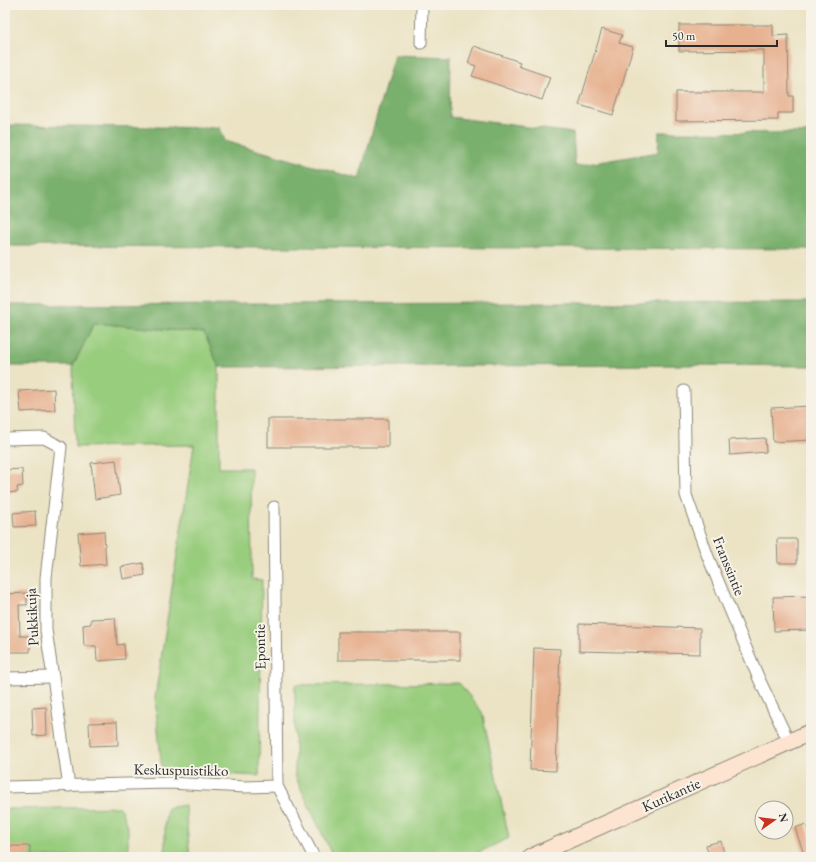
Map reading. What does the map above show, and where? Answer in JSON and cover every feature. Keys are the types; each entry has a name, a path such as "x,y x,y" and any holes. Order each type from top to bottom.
{"street":[{"path":"421,43 422,5"},
{"name":"Franssintie","path":"684,391 686,495 708,557 759,679 789,742"},
{"name":"Pukkikuja","path":"5,438 44,438 61,447 46,578 46,630 69,786"},
{"name":"Epontie","path":"274,507 277,786"},
{"path":"5,678 53,677"},
{"name":"Kurikantie","path":"531,857 811,732"},
{"name":"Keskuspuistikko","path":"5,787 169,783 245,787 277,786"},
{"path":"277,786 314,857"}],"green space":[{"path":"394,55 451,57 450,117 573,133 575,166 658,152 659,132 811,133 811,249 5,246 5,125 220,128 225,141 359,179"},
{"path":"811,302 811,366 219,367 204,333 94,323 73,366 5,366 5,305"},
{"path":"94,323 204,333 219,367 219,468 251,468 252,579 262,580 259,776 162,771 155,698 194,445 75,447 73,366"},
{"path":"459,683 482,712 509,838 469,857 333,857 295,776 295,685"},
{"path":"185,805 190,857 5,857 5,809 120,807 128,828 128,852 165,852 165,822 167,808"}],"building":[{"path":"679,25 773,25 773,36 788,35 789,96 793,96 793,113 778,113 778,120 676,121 676,92 764,92 764,50 679,51"},
{"path":"602,29 622,35 619,43 633,47 613,115 579,105"},
{"path":"474,46 520,62 518,66 550,77 542,100 472,76 476,66 468,63"},
{"path":"54,389 55,410 21,412 19,391"},
{"path":"811,406 811,440 773,442 771,408"},
{"path":"268,419 388,419 388,447 268,447"},
{"path":"765,438 766,452 730,455 729,440"},
{"path":"116,460 120,495 95,499 91,463"},
{"path":"22,469 23,486 17,487 18,492 5,493 5,470"},
{"path":"35,511 36,526 14,527 13,513"},
{"path":"104,531 106,564 81,566 78,533"},
{"path":"777,539 797,539 797,563 778,563"},
{"path":"143,563 145,575 123,579 121,567"},
{"path":"27,593 27,605 19,605 20,636 30,636 30,652 5,652 5,594"},
{"path":"811,596 811,630 774,631 773,597"},
{"path":"115,618 117,645 124,644 125,659 97,661 96,646 84,646 83,625 91,624 91,619"},
{"path":"579,624 700,628 700,654 579,651"},
{"path":"338,632 460,632 460,660 338,660"},
{"path":"534,648 560,649 556,771 530,770"},
{"path":"46,707 47,735 33,736 32,708"},
{"path":"117,722 118,745 90,746 89,723"},
{"path":"806,824 811,840 811,857 805,857 795,828"},
{"path":"721,841 725,857 709,857 706,845"},
{"path":"5,846 30,846 30,857 5,857"}]}
